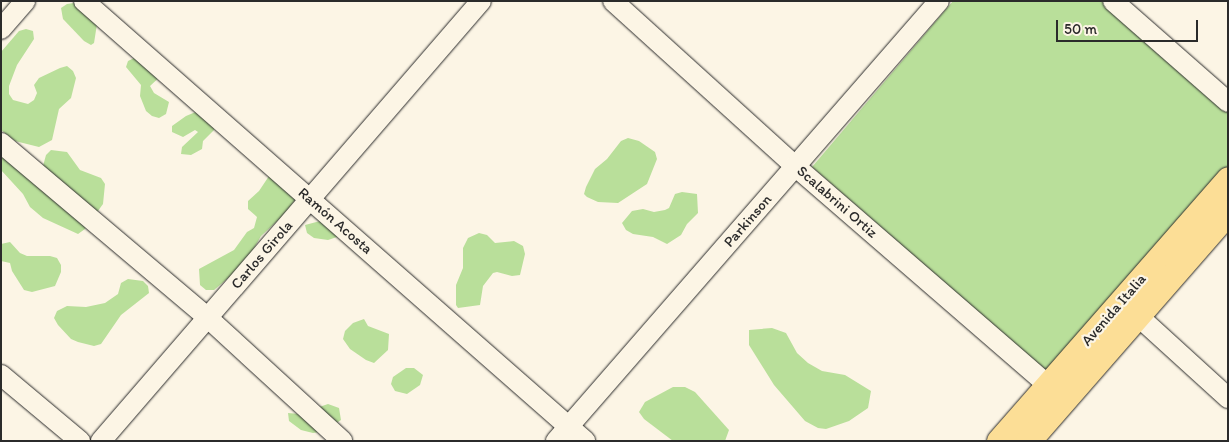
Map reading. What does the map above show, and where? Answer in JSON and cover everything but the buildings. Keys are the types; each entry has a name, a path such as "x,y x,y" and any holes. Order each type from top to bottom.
{"main road":[{"name":"Avenida Italia","path":"1028,441 1056,392 1228,179"},
{"name":"Avenida Italia","path":"999,441 1056,392 1138,316 1228,212"}],"street":[{"path":"1,29 25,1"},
{"name":"Ramón Acosta","path":"84,1 310,199 562,434 585,441"},
{"name":"Carlos Girola","path":"101,441 482,1"},
{"name":"Scalabrini Ortiz","path":"613,1 795,166 1056,392"},
{"name":"Parkinson","path":"562,434 939,1"},
{"path":"1113,1 1228,102"},
{"path":"1,143 208,318 342,441"},
{"path":"1138,316 1228,398"},
{"path":"1,375 80,441"}],"green space":[{"path":"953,1 1103,1 1228,111 1228,167 1048,373 812,167"},
{"path":"74,3 97,24 94,43 91,45 84,41 63,19 61,8 67,4"},
{"path":"26,29 33,31 34,39 17,65 9,86 9,94 13,100 28,104 34,100 37,93 34,85 39,78 60,68 67,66 73,71 76,78 71,98 59,109 52,140 39,147 15,141 1,130 1,52 19,31"},
{"path":"134,58 165,72 150,86 154,93 169,102 166,114 159,118 152,116 146,111 140,96 141,85 126,67 128,61"},
{"path":"198,111 216,123 214,130 203,141 202,149 191,155 181,154 182,147 198,132 195,130 183,137 172,132 172,126 186,116"},
{"path":"628,138 639,141 655,152 657,159 647,184 618,203 598,202 587,197 584,194 586,187 595,169 607,159 621,141"},
{"path":"51,150 67,152 80,170 101,178 105,184 103,204 85,229 78,234 43,218 30,207 23,194 1,170 1,157 43,166 46,155"},
{"path":"271,173 304,187 285,214 261,236 245,264 214,290 206,290 200,285 199,269 234,250 247,232 254,228 257,217 248,209 248,201 259,191"},
{"path":"682,192 697,194 698,213 687,224 681,235 667,244 653,237 633,234 626,230 622,223 632,211 643,209 654,212 665,210 669,208 675,194"},
{"path":"324,220 338,235 337,237 328,240 314,238 307,233 305,225"},
{"path":"479,233 487,235 495,243 514,241 523,246 525,254 520,275 512,276 497,272 493,273 483,286 480,305 458,308 456,305 456,285 463,268 463,248 468,238"},
{"path":"10,242 20,253 27,256 50,256 57,258 61,265 61,272 55,286 32,292 24,290 12,271 10,263 1,261 1,244"},
{"path":"128,279 143,281 148,286 149,293 121,315 101,344 94,346 71,339 58,325 54,318 57,311 67,306 86,307 105,303 118,294 121,283"},
{"path":"364,319 368,326 389,334 388,350 374,363 350,349 343,339 345,331 353,323"},
{"path":"772,328 786,333 797,353 808,363 822,371 845,375 871,391 868,408 849,421 826,429 818,428 805,421 774,385 749,345 749,330"},
{"path":"406,368 414,368 423,375 420,385 407,394 395,391 391,384 393,377"},
{"path":"673,387 685,387 695,392 729,430 725,441 673,441 644,419 639,412 645,402"},
{"path":"328,404 339,408 341,420 325,431 313,433 301,430 289,421 288,413 299,414"}]}
